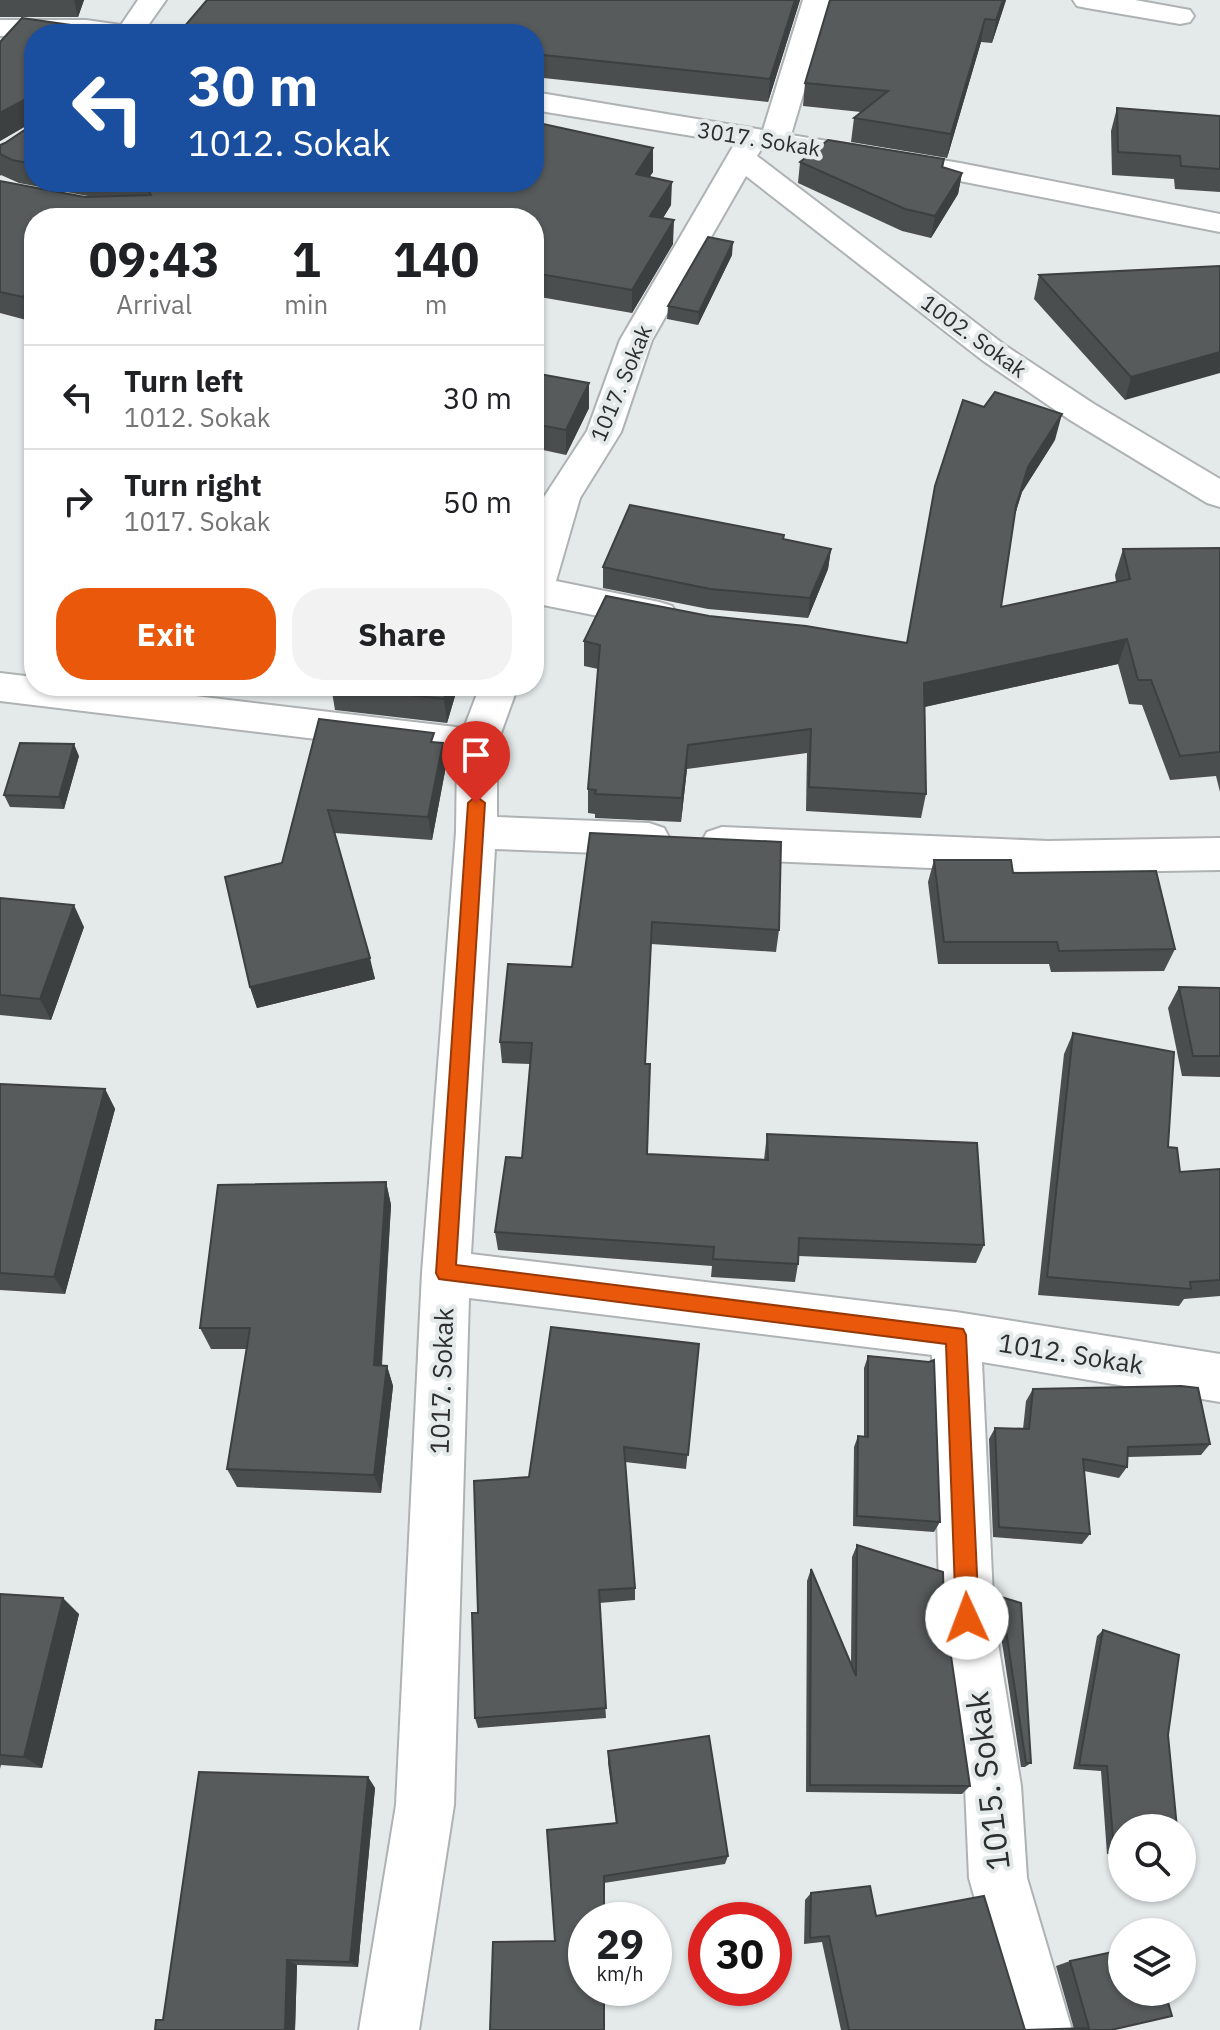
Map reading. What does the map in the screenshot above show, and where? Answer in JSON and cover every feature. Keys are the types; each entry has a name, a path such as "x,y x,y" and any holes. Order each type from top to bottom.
{"street":[{"path":"134,24 152,0"},
{"name":"1017. Sokak","path":"544,560 562,497 604,432 636,340 756,146 817,0"},
{"path":"1087,0 1180,16"},
{"path":"0,28 24,28"},
{"name":"3017. Sokak","path":"544,103 756,146 960,172 1220,223"},
{"name":"1002. Sokak","path":"756,146 994,353 1082,412 1220,495"},
{"path":"544,594 694,622"},
{"path":"0,687 24,690"},
{"path":"75,696 477,744"},
{"name":"1017. Sokak","path":"389,2030 425,1805 446,1273 476,832 477,744 495,696"},
{"path":"476,832 1048,857 1220,854"},
{"name":"1012. Sokak","path":"446,1273 956,1335 1220,1378"},
{"name":"1015. Sokak","path":"956,1335 967,1618 993,1786 998,1878 1042,2030"}],"building":[{"path":"207,0 795,0 770,79 544,55 544,24 187,24"},
{"path":"830,0 1003,0 996,20 985,19 951,134 854,118 888,91 805,83"},
{"path":"22,18 64,24 24,24 24,100 0,113 0,42"},
{"path":"1117,108 1220,116 1220,169 1181,166 1180,156 1118,152"},
{"path":"544,124 653,148 636,174 672,182 650,216 674,220 632,290 544,275 544,208 24,208 24,296 0,292 0,181 24,186 24,192 58,192 85,197 151,195 149,192 544,192"},
{"path":"24,130 24,162 0,154 0,145"},
{"path":"828,140 944,159 942,167 962,173 935,216 905,209 800,162"},
{"path":"708,237 733,242 699,312 668,306"},
{"path":"1220,266 1220,352 1131,377 1039,275"},
{"path":"544,375 589,383 566,430 544,426"},
{"path":"995,392 1062,414 1028,467 1016,506 1001,607 1130,579 1123,549 1220,548 1220,752 1180,756 1151,680 1138,680 1127,639 924,683 926,794 809,787 811,729 688,745 682,798 595,794 596,790 588,789 600,645 584,641 606,596 709,616 806,626 907,643 935,486 963,400 984,407"},
{"path":"630,505 784,535 783,539 831,549 810,598 710,589 603,567"},
{"path":"418,696 445,696 444,699"},
{"path":"319,719 434,733 431,742 443,743 428,817 328,810 370,958 250,987 225,877 282,863"},
{"path":"20,743 74,744 59,797 4,795"},
{"path":"590,833 781,842 779,930 652,922 645,1064 650,1064 647,1154 768,1160 767,1134 977,1143 984,1245 799,1238 798,1264 713,1259 714,1247 495,1232 506,1157 522,1158 532,1043 500,1042 508,964 572,967"},
{"path":"934,860 1011,860 1013,873 1156,871 1175,949 1059,951 1057,942 944,942"},
{"path":"0,898 74,905 40,999 0,995"},
{"path":"1179,987 1220,988 1220,1056 1193,1056"},
{"path":"1073,1033 1174,1052 1168,1147 1177,1148 1180,1172 1220,1169 1220,1280 1190,1282 1191,1289 1047,1277"},
{"path":"0,1084 105,1089 54,1277 0,1273"},
{"path":"386,1182 374,1365 387,1366 374,1475 227,1469 250,1328 200,1328 218,1185"},
{"path":"551,1327 699,1344 688,1455 624,1447 635,1588 599,1590 606,1708 475,1718 472,1613 478,1613 474,1481 529,1477"},
{"path":"868,1356 934,1360 940,1522 857,1516 858,1436 868,1437"},
{"path":"1198,1388 1210,1444 1128,1447 1127,1467 1083,1459 1090,1534 999,1527 995,1428 1029,1429 1033,1389"},
{"path":"857,1545 943,1572 944,1608 970,1786 810,1785 811,1569 856,1676"},
{"path":"0,1594 63,1598 24,1757 0,1755"},
{"path":"1001,1597 1021,1603 1031,1763 1026,1763"},
{"path":"1103,1630 1179,1655 1168,1735 1176,1814 1111,1814 1107,1766 1079,1765"},
{"path":"709,1736 728,1856 604,1876 604,1902 568,1902 568,2006 604,2006 604,2030 490,2030 493,1942 555,1941 547,1830 617,1823 608,1751"},
{"path":"199,1772 368,1777 350,1962 287,1960 285,2030 155,2030 156,2020 163,2020"},
{"path":"870,1886 876,1916 984,1896 1025,2030 849,2030 829,1936 810,1938 811,1893"},
{"path":"1108,1953 1108,2006 1169,2006 1172,2016 1111,2030 1025,2030 1089,2028 1070,1961"}],"route":[{"path":"476,803 446,1273 956,1335 967,1618"}]}
